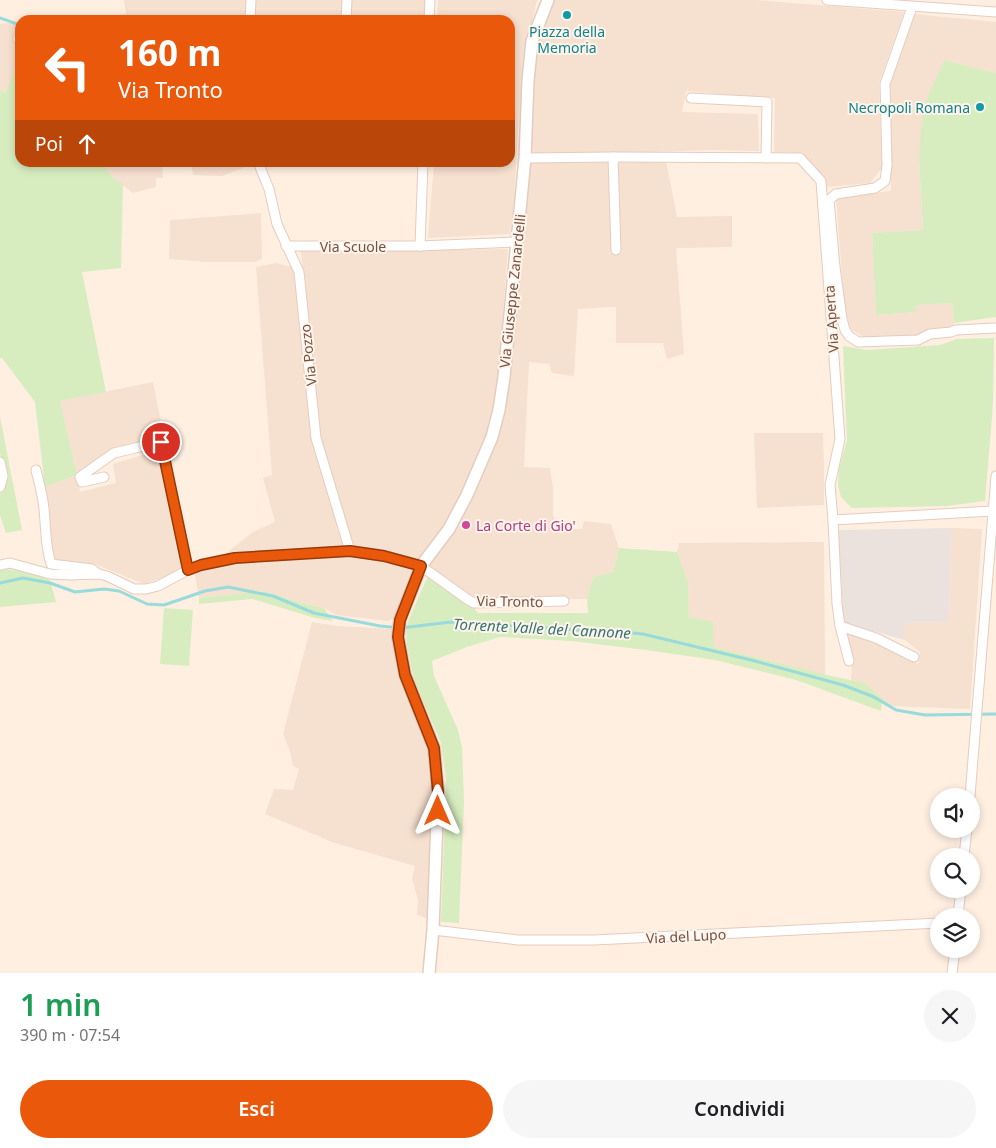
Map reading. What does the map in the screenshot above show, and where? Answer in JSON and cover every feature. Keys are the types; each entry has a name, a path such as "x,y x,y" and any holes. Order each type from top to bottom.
{"street":[{"path":"250,15 251,0"},
{"path":"346,15 347,0"},
{"path":"429,15 430,0"},
{"name":"Via Giuseppe Zanardelli","path":"429,973 433,930 438,792 434,748 405,675 398,637 400,620 421,566 449,529 466,495 492,437 499,410 504,377 525,158 528,81 532,41 548,0"},
{"path":"827,0 996,12"},
{"name":"Via Aperta","path":"912,7 885,84 887,165 885,181 875,188 836,194 829,200 842,319 849,336 858,342 918,340 930,334 956,330 996,328"},
{"path":"691,98 767,102 766,158"},
{"path":"613,157 616,250"},
{"name":"Via Aperta","path":"525,158 800,158 821,181 840,439 830,484 837,604 840,626 849,661"},
{"name":"Via Pozzo","path":"260,167 269,189 277,224 299,272 316,438 350,551"},
{"path":"420,246 423,167"},
{"name":"Via Scuole","path":"286,246 420,246 517,242"},
{"path":"104,477 82,482 80,477 114,453 161,442 188,570"},
{"path":"0,462 3,476 0,487"},
{"name":"Via Tronto","path":"36,470 44,508 46,542 51,564 92,569 99,574 134,589 158,586 201,565 235,558 350,551 384,556 421,566 474,603 564,601"},
{"path":"971,788 996,476"},
{"path":"833,520 993,511"},
{"path":"0,565 10,563 50,574 99,574"},
{"path":"840,626 876,638 914,657"},
{"name":"Via del Lupo","path":"433,930 518,940 594,940 930,923"},
{"path":"952,973 954,958"}],"shaded area":[{"path":"124,0 247,0 246,15 126,15"},
{"path":"255,0 426,0 425,15 254,15"},
{"path":"438,0 537,0 528,41 521,89 510,234 428,238 434,167 515,167 515,15 437,15"},
{"path":"552,0 756,0 904,12 879,83 882,168 870,183 827,187 813,167 797,153 774,152 775,98 686,91 682,112 758,114 759,151 708,150 527,154 537,42"},
{"path":"914,14 996,22 996,73 944,60 919,159 923,230 872,233 876,315 916,312 915,305 952,303 954,323 951,330 921,333 919,336 866,339 851,329 845,315 836,197 891,191 890,84"},
{"path":"15,22 15,70 6,92 0,90 0,24"},
{"path":"611,159 613,254 621,254 618,162 666,161 677,217 732,216 732,247 676,248 684,354 667,359 663,343 616,343 616,307 612,307 578,309 574,376 552,373 549,364 529,362 524,467 550,468 553,489 553,515 559,530 582,529 584,521 611,524 619,548 613,572 593,577 587,599 476,600 425,567 494,439 526,160"},
{"path":"105,167 162,167 163,178 156,178 156,187 133,193 113,178"},
{"path":"192,167 245,167 222,176 193,175"},
{"path":"261,213 262,259 255,262 207,262 169,259 170,220"},
{"path":"508,249 495,418 470,485 438,539 418,562 352,548 318,429 301,251"},
{"path":"276,263 292,267 296,274 314,439 347,548 225,554 253,532 275,522 263,478 272,475 256,267"},
{"path":"153,382 164,438 115,447 77,475 60,401"},
{"path":"754,433 823,433 824,505 757,508"},
{"path":"159,450 185,570 144,584 95,564 56,560 53,554 45,487 77,475 80,492 116,483 113,464"},
{"path":"952,528 982,529 970,709 891,706 865,683 851,680 852,663 844,632 870,641 918,664 920,652 905,640 902,623 949,622"},
{"path":"952,528 949,622 903,623 905,640 844,623 837,530"},
{"path":"824,542 825,675 714,647 689,617 688,582 677,552 679,543"},
{"path":"345,554 387,558 415,568 397,616 388,621 336,615 324,608 264,591 199,598 194,570 234,561"},
{"path":"312,622 337,626 392,629 397,665 428,745 430,756 433,794 429,919 417,915 418,900 412,879 415,866 335,843 265,814 274,789 293,790 299,769 293,766 290,751 283,734"}],"green space":[{"path":"944,60 996,73 996,317 954,323 952,303 916,305 916,312 876,315 872,233 923,230 919,159 923,108"},
{"path":"15,70 15,167 105,167 113,178 123,184 121,268 82,272 106,392 60,401 77,475 45,487 35,402 2,358 0,358 0,90 6,92"},
{"path":"994,338 993,404 985,501 947,506 852,508 841,497 838,485 839,469 847,440 843,346 867,350 940,345 957,339"},
{"path":"0,416 22,530 6,533 0,515 0,494 5,476 0,453"},
{"path":"619,548 677,552 688,582 689,617 713,622 714,647 865,683 891,706 882,703 881,711 796,680 715,660 571,641 500,637 467,647 432,661 434,676 458,730 462,747 464,801 459,923 441,922 446,779 441,743 414,680 407,646 406,629 429,573 471,603 478,613 588,613 587,599 593,577 613,572"},
{"path":"0,570 24,571 50,580 56,602 0,607"},
{"path":"264,591 324,608 333,621 315,618 252,599 199,604 199,598"},
{"path":"164,608 193,610 189,666 160,664"}],"waterway":[{"path":"0,18 15,23"},
{"name":"Torrente Valle del Cannone","path":"0,583 23,578 50,583 75,592 104,589 119,591 147,604 164,605 205,591 228,587 273,596 314,613 380,626 401,628 451,622 604,630 643,634 843,685 874,697 896,710 925,715 996,714"}],"place":[{"name":"Piazza della Memoria","path":"567,15"},
{"name":"Necropoli Romana","path":"980,107"},
{"name":"La Corte di Gio'","path":"466,525"}],"route":[{"path":"161,442 188,570 201,565 235,558 350,551 384,556 421,566 398,626 398,637 405,675 434,748 438,811"}]}
